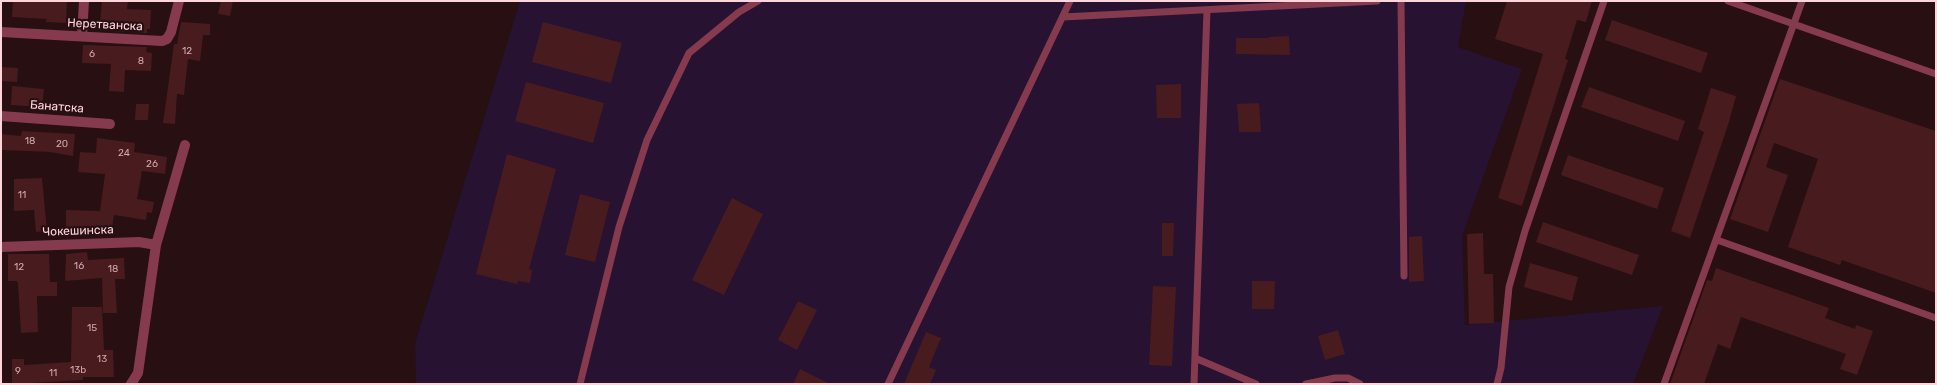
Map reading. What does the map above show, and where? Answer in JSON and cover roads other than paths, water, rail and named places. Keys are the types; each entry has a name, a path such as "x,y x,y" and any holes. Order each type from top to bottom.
{"street":[{"path":"82,36 84,1"},
{"name":"Неретванска","path":"1,32 162,41 167,39 171,32 179,1"},
{"name":"Банатска","path":"1,116 110,124"},
{"path":"131,384 138,373 156,245 185,145"},
{"name":"Чокешинска","path":"1,247 139,242 156,245"}],"lane":[{"path":"580,384 619,227 647,140 689,53 739,12 758,1"},
{"path":"888,384 1070,1"},
{"path":"1063,17 1377,1"},
{"path":"1401,1 1404,276"},
{"path":"1497,384 1501,368 1509,287 1525,231 1604,1"},
{"path":"1728,1 1936,74"},
{"path":"1664,384 1802,1"},
{"path":"1194,384 1208,10"},
{"path":"1717,240 1936,318"},
{"path":"1195,358 1256,384"},
{"path":"1306,384 1335,378 1348,378 1360,384"}]}
